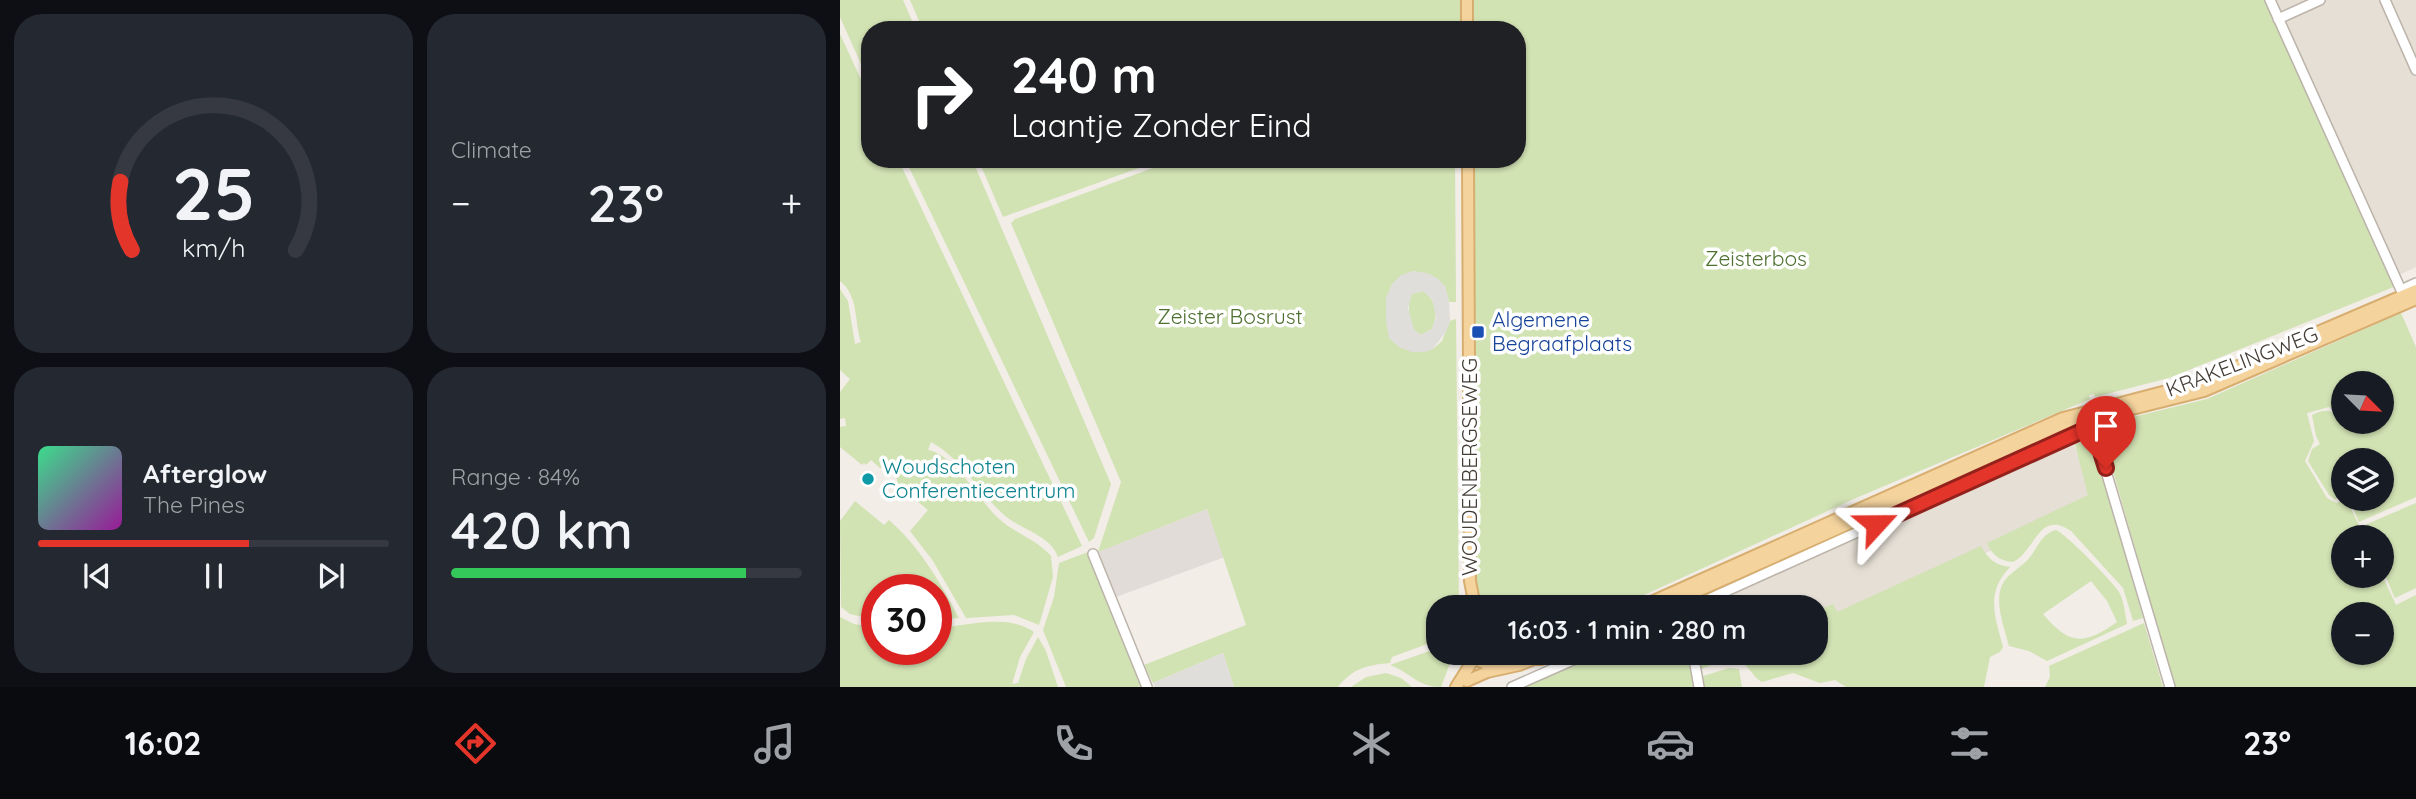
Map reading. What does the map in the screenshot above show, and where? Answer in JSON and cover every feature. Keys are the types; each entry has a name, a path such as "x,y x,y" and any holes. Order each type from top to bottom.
{"main road":[{"path":"1467,0 1467,21"},
{"name":"WOUDENBERGSEWEG","path":"1468,168 1472,595"},
{"name":"KRAKELINGWEG","path":"1698,595 2021,446 2092,419 2204,391 2407,297 2416,290"},
{"path":"1470,595 1471,588"},
{"path":"1462,683 1470,665"},
{"path":"1462,683 1470,665"},
{"path":"1462,683 1483,673 1519,665"}],"street":[{"path":"2270,0 2407,297"},
{"path":"2278,19 2320,0"},
{"path":"2385,0 2416,70"},
{"name":"KRAKELINGWEG","path":"2407,297 2416,283"},
{"path":"2092,419 2170,687"},
{"path":"1093,554 1147,687"},
{"path":"1512,687 1562,665"},
{"path":"1695,665 1699,687"}],"shaded area":[{"path":"2271,0 2416,0 2416,267 2393,278"},
{"path":"1413,271 1427,273 1445,286 1450,321 1447,330 1433,349 1425,352 1412,352 1399,347 1389,338 1386,298 1392,284 1401,275","holes":["1423,291 1432,299 1436,317 1432,329 1421,335 1414,330 1408,308 1412,294"]},
{"path":"2074,445 2098,503 1828,623 1828,595 1725,595"},
{"path":"1207,509 1225,557 1116,597 1098,552"},
{"path":"1223,653 1234,687 1155,687 1153,683"}],"green space":[{"path":"840,0 903,0 912,21 861,21 861,64 840,17"},
{"name":"Zeisterbos","path":"910,0 2268,0 2396,286 2169,378 2095,397 2094,394 2089,395 2090,399 1856,498 1644,595 1476,595 1473,585 1464,168 1526,168 1526,21 919,21"},
{"path":"840,34 861,80 861,168 902,168 1082,546 1058,557 1049,543 1003,514 952,457 931,442 928,450 938,453 957,469 998,518 1051,556 1053,577 1039,625 1014,615 966,618 952,594 952,574 941,574 910,531 928,510 897,484 897,477 891,469 880,468 871,460 862,465 840,447 840,427 846,426 845,418 840,419 840,392 850,379 840,370 840,289 848,301 855,344 861,342 853,301 840,281"},
{"path":"909,168 976,168 1111,484 1094,538 1089,542"},
{"path":"982,168 1139,168 1003,217"},
{"name":"Zeister Bosrust","path":"1153,168 1455,168 1456,302 1449,302 1445,286 1414,271 1405,274 1394,284 1389,297 1386,321 1433,349 1442,341 1450,321 1456,319 1459,595 1426,595 1426,644 1392,657 1390,663 1361,669 1338,687 1234,687 1223,653 1153,683 1144,665 1246,625 1207,509 1098,552 1121,482 1011,223 1015,219"},
{"path":"1423,291 1434,303 1435,318 1432,329 1421,335 1414,330 1409,315 1409,301 1412,294"},
{"path":"2401,313 2416,347 2416,497 2394,507 2394,448 2331,448 2331,497 2308,461 2312,449 2320,444 2312,415 2323,411 2331,412 2331,434 2394,434 2394,371 2331,371 2331,408 2307,413 2314,441 2305,461 2327,498 2331,500 2331,511 2352,511 2359,525 2331,525 2331,588 2388,588 2396,605 2416,595 2416,687 2174,687 2100,425 2207,399"},
{"path":"2094,439 2143,618 2133,621 2123,588 2071,531 2051,525 2044,528 2021,557 2013,562 1997,557 1987,543 2088,495 2075,444"},
{"path":"855,501 884,525 889,520 920,553 934,574 861,574 861,616 850,614 841,607 840,521"},
{"path":"2416,503 2416,588 2395,598 2391,588 2394,588 2394,525 2365,525"},
{"path":"2354,511 2384,511 2359,522"},
{"path":"2056,530 2069,540 2115,586 2122,599 2127,624 2047,661 2029,651 2009,646 2000,612 1999,595 2005,580","holes":["2091,581 2107,601 2117,622 2086,638 2078,639 2061,632 2043,614"]},
{"path":"1981,546 1992,561 2010,567 1997,586 1994,605 2003,647 2000,652 1990,657 1984,687 1846,687 1835,680 1820,683 1793,673 1762,682 1745,665 1828,665 1828,606 1833,604 1837,612"},
{"path":"1088,552 1143,687 1066,687 1043,630 1054,597 1059,563"},
{"path":"952,605 959,618 952,619"},
{"path":"840,617 861,625 861,665 952,665 952,626 999,622 1023,626 1034,632 1020,657 1012,684 1018,683 1026,659 1038,637 1046,651 1058,687 840,687"},
{"path":"2144,623 2163,687 2045,687 2050,677 2049,666"},
{"path":"1426,652 1426,665 1449,665 1441,687 1426,685 1390,665"},
{"path":"1570,665 1691,665 1694,687 1520,687"},
{"path":"1698,665 1712,665 1699,670"},
{"path":"1729,668 1739,669 1742,687 1702,687 1700,677"},
{"path":"1386,673 1401,678 1412,687 1351,687 1366,677"}],"place":[{"name":"Algemene Begraafplaats","path":"1478,332"},
{"name":"Woudschoten Conferentiecentrum","path":"868,479"}],"route":[{"path":"1876,524 2093,426 2106,468"}]}
